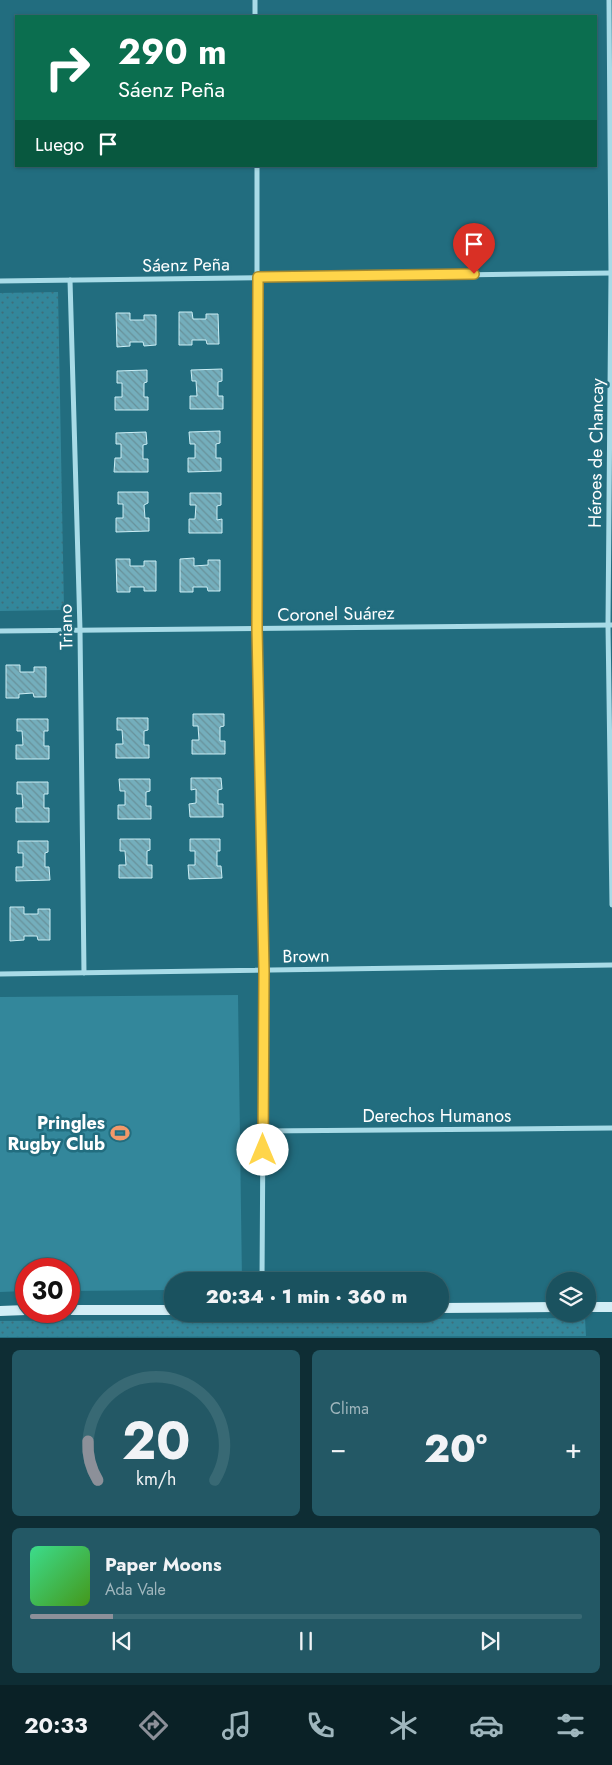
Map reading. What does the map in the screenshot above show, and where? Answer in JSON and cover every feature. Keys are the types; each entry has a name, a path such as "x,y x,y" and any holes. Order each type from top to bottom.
{"main road":[{"path":"449,1308 546,1307"},
{"path":"596,1307 612,1307"},
{"path":"0,1311 15,1310"},
{"path":"80,1310 164,1310"}],"street":[{"path":"255,0 255,15"},
{"name":"Héroes de Chancay","path":"609,0 612,273 610,625 612,905"},
{"path":"257,167 257,628 264,971 262,1272"},
{"name":"Sáenz Peña","path":"0,281 612,273"},
{"name":"Triano","path":"70,280 80,630 84,973"},
{"name":"Coronel Suárez","path":"0,631 610,625"},
{"name":"Brown","path":"0,974 612,965"},
{"name":"Derechos Humanos","path":"263,1131 612,1128"}],"shaded area":[{"path":"58,292 64,610 0,611 0,293"},
{"name":"Pringles Rugby Club","path":"238,995 242,1272 164,1272 164,1290 80,1291 80,1258 15,1258 15,1291 0,1292 0,997"},
{"path":"546,1318 546,1322 585,1322 586,1336 0,1337 0,1321 15,1321 15,1323 164,1320 164,1322 449,1322 449,1319"}],"building":[{"path":"179,312 192,312 193,319 206,319 206,314 218,314 219,344 207,344 206,340 192,340 192,345 179,345"},
{"path":"116,313 130,313 130,320 144,320 144,315 156,315 156,345 144,346 143,342 130,342 130,346 117,347"},
{"path":"222,369 222,381 218,382 218,396 223,396 223,409 190,409 190,396 197,396 196,381 192,381 191,370"},
{"path":"147,370 147,382 144,383 144,397 148,397 148,410 115,410 115,397 122,397 122,383 117,383 117,371"},
{"path":"220,431 220,443 216,444 216,458 221,458 221,471 188,472 188,458 195,458 195,444 190,444 189,432"},
{"path":"146,432 147,444 143,445 143,459 148,459 148,472 114,472 115,458 121,458 121,444 116,444 116,433"},
{"path":"118,492 148,492 148,503 144,505 145,518 149,518 149,531 116,532 116,518 123,518 123,504 118,504"},
{"path":"190,493 221,493 221,505 217,506 217,520 222,519 222,533 189,533 189,519 195,519 196,505 190,505"},
{"path":"194,558 194,566 208,565 208,560 220,560 220,591 208,591 207,587 193,587 193,592 180,592 180,559"},
{"path":"116,559 130,559 130,566 144,566 144,561 156,561 156,591 144,591 144,587 130,587 130,592 117,592"},
{"path":"6,665 20,665 20,672 34,672 34,667 46,667 46,697 34,697 33,693 19,694 19,698 6,698"},
{"path":"193,714 224,714 224,726 220,727 220,741 225,741 225,754 192,754 192,740 199,740 198,726 193,726"},
{"path":"117,718 148,718 148,730 144,731 144,745 149,745 149,758 116,758 116,744 123,744 122,730 117,730"},
{"path":"17,719 48,719 48,731 44,731 44,746 49,746 49,759 16,759 16,745 23,745 22,731 17,731"},
{"path":"191,778 221,778 222,789 218,790 218,804 223,804 223,817 190,817 189,804 196,803 196,789 191,790"},
{"path":"119,779 150,779 150,791 146,792 146,806 151,806 151,819 118,819 118,805 125,805 125,791 120,791"},
{"path":"17,782 48,782 48,794 44,794 44,808 49,808 49,822 16,822 16,808 23,808 22,794 17,794"},
{"path":"120,839 150,839 150,850 147,851 147,865 152,865 152,878 119,878 119,865 126,865 125,851 120,851"},
{"path":"190,839 220,839 220,851 217,851 217,866 221,866 222,878 189,879 188,865 195,865 195,851 190,851"},
{"path":"18,841 48,841 48,852 45,853 45,867 49,867 50,880 16,881 16,867 23,867 23,853 18,853"},
{"path":"10,907 24,907 24,914 38,914 38,909 50,909 50,940 38,940 37,936 24,936 24,940 10,941"}],"place":[{"name":"Pringles Rugby Club","path":"120,1133"}],"route":[{"path":"263,1150 264,971 257,628 258,277 474,274"}]}
